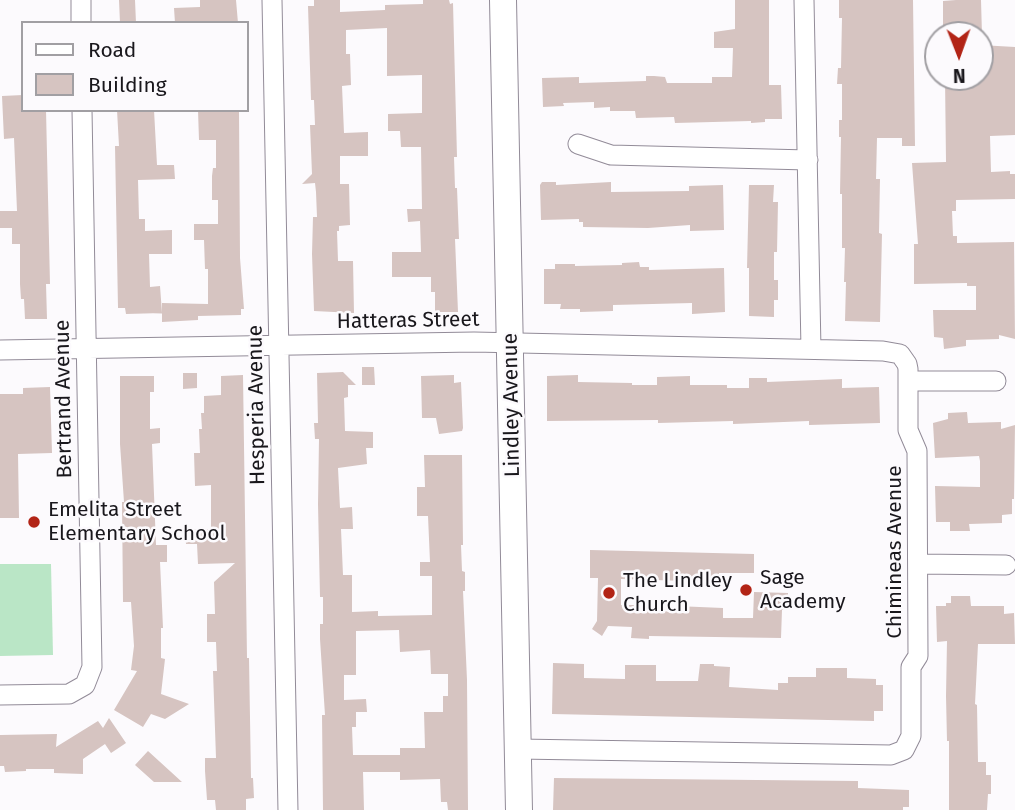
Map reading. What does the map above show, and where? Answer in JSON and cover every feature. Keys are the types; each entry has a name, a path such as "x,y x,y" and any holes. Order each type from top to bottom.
{"main road":[{"name":"Lindley Avenue","path":"503,0 519,810"}],"street":[{"path":"81,0 81,21"},
{"name":"Hesperia Avenue","path":"272,0 288,810"},
{"path":"804,0 811,349"},
{"name":"Bertrand Avenue","path":"0,695 69,694 85,685 92,667 82,112"},
{"path":"578,144 611,155 808,160"},
{"name":"Hatteras Street","path":"0,350 510,343 883,351 900,354"},
{"name":"Chimineas Avenue","path":"518,748 891,755 904,750 911,736 911,667 918,656 917,451 908,430 908,364 900,354"},
{"path":"909,381 996,381"},
{"path":"918,564 1006,565"}],"green space":[{"path":"0,564 51,564 53,655 0,656"}],"building":[{"path":"119,0 135,0 136,21 120,21"},
{"path":"200,0 236,0 238,21 175,21 174,8 200,7"},
{"path":"314,0 340,0 340,12 385,10 385,5 423,4 423,0 449,0 450,4 453,3 457,157 454,157 459,239 455,239 458,312 435,312 435,292 431,292 431,277 392,277 392,252 421,252 420,221 408,222 407,209 422,209 421,147 401,147 400,131 388,131 388,114 422,113 422,75 387,76 387,28 346,30 346,54 350,54 351,85 342,86 344,133 368,132 368,156 340,156 340,184 349,184 350,225 339,226 337,231 338,261 353,261 354,313 314,311 312,254 313,217 317,217 316,192 315,183 302,184 312,174 310,125 315,125 314,100 311,100 308,6 314,6"},
{"path":"735,0 769,0 769,85 781,85 782,119 765,119 765,122 751,123 675,123 674,117 636,118 635,111 610,111 610,107 594,108 594,102 543,107 542,78 579,77 579,83 646,81 646,76 654,76 665,77 667,83 712,83 712,77 732,77 733,48 714,48 714,32 735,29"},
{"path":"839,0 913,0 915,146 902,146 902,138 877,138 876,179 880,179 879,233 882,234 880,322 845,321 845,248 842,248 839,137 842,84 837,84 838,68 841,68 842,18 839,18"},
{"path":"981,0 982,21 943,21 943,1"},
{"path":"994,46 1015,47 1015,135 990,136 991,172 1010,171 1010,174 1015,174 1015,199 956,200 956,211 952,211 953,236 957,236 957,243 1014,242 1015,339 999,335 999,339 966,340 966,346 944,349 943,338 934,337 933,310 976,310 976,286 967,286 967,283 914,284 914,244 918,244 912,163 946,162 945,91 994,91"},
{"path":"21,95 21,112 46,112 50,284 46,284 47,319 25,319 20,284 20,244 12,244 12,228 0,228 0,211 17,211 14,138 4,139 2,96"},
{"path":"117,112 154,112 157,165 174,165 175,179 138,180 139,219 145,219 145,231 172,230 172,254 149,254 150,287 160,286 162,313 126,314 125,308 118,308 115,146 119,146"},
{"path":"198,112 239,112 240,258 244,309 241,309 241,315 198,316 198,320 162,322 162,303 208,304 208,269 205,269 204,240 194,240 194,224 218,224 218,200 212,200 216,140 199,140"},
{"path":"542,182 556,182 556,185 611,182 611,192 689,191 689,186 723,185 724,230 690,231 690,225 648,228 583,227 583,222 579,222 579,219 541,220"},
{"path":"749,185 774,185 773,202 778,202 774,280 778,280 778,300 774,300 774,317 749,316"},
{"path":"639,262 640,267 649,267 649,270 724,268 725,312 692,314 692,303 613,305 613,311 580,312 580,309 560,309 561,304 544,304 544,269 555,269 555,264 622,265"},
{"path":"362,367 374,367 375,385 362,385"},
{"path":"343,372 356,385 348,385 348,397 344,398 345,431 373,432 373,448 366,448 367,464 338,468 340,508 352,507 353,529 341,529 343,575 352,575 352,612 378,611 378,616 432,615 432,576 420,576 420,562 430,562 428,516 417,516 417,487 425,487 424,455 462,455 461,545 462,571 465,572 463,591 468,810 448,810 447,802 441,802 440,779 400,780 400,772 363,772 364,810 323,810 322,715 325,715 320,624 323,624 323,597 320,597 319,439 315,439 314,423 318,423 317,373","holes":["399,630 400,652 430,650 431,674 448,674 448,696 443,696 443,712 424,712 425,748 400,748 400,755 353,755 352,727 356,727 356,712 367,712 366,699 344,700 344,675 356,675 356,631"]},
{"path":"183,373 197,373 197,388 183,389"},
{"path":"243,375 247,658 254,798 246,799 246,810 216,810 215,800 207,800 205,771 205,758 216,758 213,671 217,671 216,642 207,642 207,614 215,614 214,582 235,563 198,564 197,544 186,544 185,529 211,529 211,485 195,486 194,453 200,453 199,429 202,429 204,396 221,395 221,376"},
{"path":"454,375 454,383 461,382 463,428 462,431 439,434 436,418 422,418 421,376"},
{"path":"578,375 578,382 632,385 657,385 657,377 690,376 690,385 727,385 727,388 749,388 749,378 767,378 767,382 842,379 842,388 879,387 880,423 809,425 809,421 733,424 733,421 547,421 547,376"},
{"path":"120,376 154,376 154,392 150,392 150,429 160,428 160,443 152,444 156,545 167,545 167,562 160,562 163,628 161,658 165,659 161,694 189,704 165,719 151,714 143,727 114,710 137,671 131,670 134,646 131,602 123,602 124,502 120,444"},
{"path":"50,387 52,453 18,454 19,518 0,518 0,394 23,394 23,388"},
{"path":"967,412 968,423 1001,422 1001,429 1015,425 1012,514 1002,515 1002,523 969,524 970,531 950,531 950,522 936,522 935,486 980,487 980,461 979,456 935,458 933,423 948,419 948,413"},
{"path":"590,550 754,554 754,573 719,573 719,582 621,579 621,605 644,605 644,610 676,612 676,606 723,608 723,618 753,618 754,592 788,593 788,610 782,610 781,638 631,638 632,627 608,626 602,636 592,629 597,621 598,578 590,578"},
{"path":"951,596 970,596 971,606 1004,606 1004,614 1014,613 1015,644 978,644 975,704 978,762 986,762 986,775 991,775 991,794 988,794 987,810 949,810 947,641 937,642 936,606 951,603"},
{"path":"553,663 584,664 584,678 625,679 625,665 656,665 656,681 698,681 700,664 714,664 730,667 729,687 778,690 778,683 788,683 788,677 816,677 816,668 847,668 847,678 876,679 876,685 883,685 883,711 874,711 874,721 552,714"},
{"path":"109,718 126,743 111,753 105,744 83,759 83,774 54,773 54,769 5,772 4,766 0,766 0,735 57,734 56,747 98,721 103,728"},
{"path":"148,751 182,782 154,782 135,765"},
{"path":"554,778 858,781 858,788 909,790 909,807 903,807 903,810 553,810"}],"place":[{"name":"Emelita Street Elementary School","path":"34,522"},
{"name":"Sage Academy","path":"746,590"},
{"name":"The Lindley Church","path":"609,593"}]}
